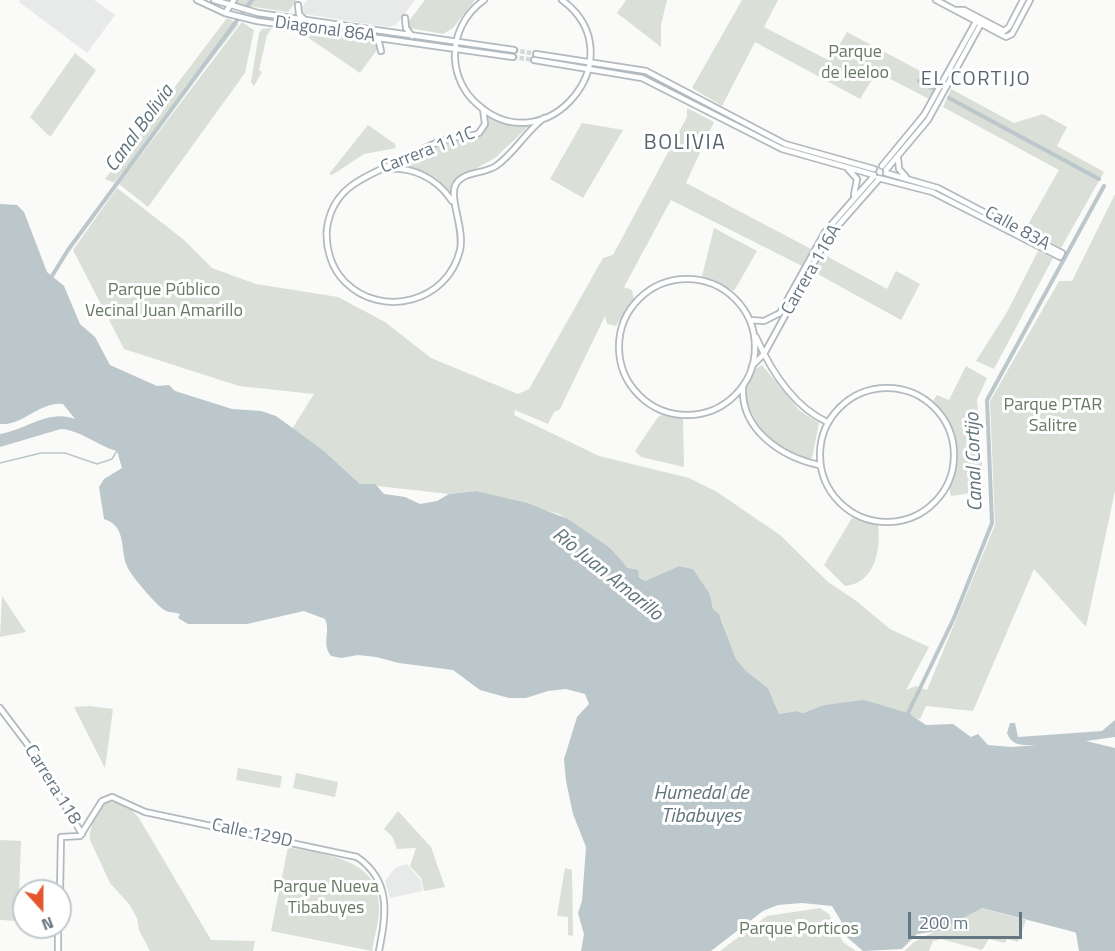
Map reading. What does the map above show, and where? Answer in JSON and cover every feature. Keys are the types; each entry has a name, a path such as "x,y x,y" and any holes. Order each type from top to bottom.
{"street":[{"name":"Diagonal 86A","path":"197,0 225,13 247,18 455,49"},
{"name":"Diagonal 86A","path":"214,0 230,7 252,12 456,42"},
{"path":"225,13 234,0"},
{"path":"484,0 464,20 456,42 455,63 464,89 483,109 512,121 544,118"},
{"path":"936,0 955,10 962,10 1006,37 1012,34 1030,0"},
{"path":"979,21 1006,31 1023,0"},
{"path":"454,203 452,194 457,182 469,175 488,170 502,161 530,129 573,99 589,68 589,42 583,24 565,1"},
{"path":"298,5 299,14 305,20"},
{"path":"405,18 406,28 412,36"},
{"name":"Carrera 116A","path":"750,320 764,321 780,313 825,232 853,198 899,155 928,120 979,21"},
{"name":"Carrera 116A","path":"752,366 764,354 828,237 924,115 979,21"},
{"path":"378,38 381,51"},
{"path":"455,49 513,57 514,50 456,42"},
{"path":"475,51 476,45"},
{"name":"Calle 83A","path":"783,147 646,71 536,54 535,60 646,79 783,147 847,168 880,173 908,178 960,198 1062,253 1060,257 932,192 880,173 806,154"},
{"path":"564,64 565,58"},
{"name":"Carrera 111C","path":"454,203 462,233 456,263 438,287 416,299 393,303 365,297 344,281 331,259 327,233 333,208 352,183 441,141 479,133 485,124 483,109"},
{"path":"899,155 899,169 908,178"},
{"path":"847,168 855,176 858,185 853,198"},
{"path":"381,170 402,169 422,174 440,186 454,203"},
{"path":"686,279 706,282 727,292 750,320 755,352 752,366 743,385 727,401 708,411 687,415 666,412 649,403 631,385 623,370 619,353 620,335 626,316 644,295 667,282 686,279"},
{"path":"753,331 764,354 801,407 827,422"},
{"path":"755,352 764,354"},
{"path":"743,385 746,406 754,424 777,449 800,461 819,465"},
{"path":"889,387 904,389 931,404 949,428 953,442 953,469 937,500 914,517 900,521 870,521 842,506 828,490 819,465 820,442 827,422 847,400 860,393 889,387"},
{"path":"727,401 738,400 746,406"},
{"name":"Carrera 118","path":"0,708 31,749 81,835"},
{"name":"Calle 129D","path":"81,835 100,803 106,798 127,802 145,812 353,856 373,871 383,890 386,912 379,951"},
{"path":"60,879 62,837 81,835"}],"shaded area":[{"path":"20,0 94,0 115,15 87,53 19,2"},
{"path":"307,0 415,0 396,25 388,27 304,14 301,8"},
{"path":"407,864 420,879 423,891 390,898 385,881 395,868"}],"green space":[{"path":"238,0 297,0 288,12 241,5 236,3"},
{"path":"425,0 475,0 453,28 443,34 409,28 409,21"},
{"path":"626,0 667,0 661,25 661,47 617,13"},
{"name":"Parque de leeloo","path":"742,0 778,0 764,27 830,61 847,32 939,81 929,99 877,72 860,99 755,42 722,106 692,88"},
{"path":"227,18 239,24 114,183 105,179"},
{"path":"242,22 254,30 245,73 148,207 119,184"},
{"path":"272,28 267,35 259,70 262,72 254,86 251,82 259,33 262,29"},
{"path":"297,30 376,41 379,47 360,73"},
{"path":"75,53 96,70 51,136 30,117"},
{"path":"951,89 1014,123 1043,114 1067,127 1057,146 1104,172 1061,248 1026,228 1059,170 943,107"},
{"path":"687,108 714,122 686,183 811,249 802,266 671,200 624,287 632,290 634,299 616,326 607,324 605,316 560,409 554,412 548,424 515,410 514,415 599,456 689,478 717,492 780,535 828,582 855,600 890,629 929,647 906,690 916,686 927,690 995,525 990,401 1059,281 1072,281 1115,194 1115,491 1086,627 1034,569 973,711 926,706 920,719 864,701 824,705 803,713 796,711 779,714 768,688 746,671 736,659 721,618 713,609 710,594 693,569 679,566 645,581 619,560 609,547 559,514 476,491 449,494 360,484 324,451 292,429 314,394 239,386 124,349 73,250 117,188 183,239 212,268 256,284 338,297 385,322 431,358 518,394 529,389 603,258 613,255 687,117"},
{"path":"487,116 511,124 530,125 495,158 457,179 449,191 435,177 406,167 406,160 454,140 477,137 485,128"},
{"path":"582,123 623,130 583,198 550,179"},
{"path":"368,125 395,144 396,148 364,154 332,175 329,174"},
{"path":"714,228 757,251 734,291 702,276"},
{"path":"1038,251 1053,258 994,369 976,361 1007,312"},
{"path":"823,254 887,289 896,271 920,284 901,320 814,272"},
{"path":"762,365 799,410 819,423 812,458 798,457 783,449 768,437 757,422 749,405 746,389 750,375"},
{"path":"966,366 987,378 977,400 984,491 951,496 950,486 956,458 955,441 949,424 933,401 937,395 949,400"},
{"path":"664,414 683,419 684,467 641,457 635,451 658,417"},
{"path":"852,518 878,524 877,553 870,571 864,578 845,586 824,565"},
{"path":"2,596 26,632 0,637"},
{"path":"90,706 113,709 105,768 74,707"},
{"path":"238,768 282,776 280,788 236,780"},
{"path":"296,773 338,782 335,797 293,788"},
{"path":"108,801 128,806 139,818 211,940 255,941 253,951 150,951 139,930 137,918 129,904 110,883 90,840 95,819"},
{"path":"398,811 431,847 445,887 424,891 421,878 410,866 416,848 397,849 392,836 384,829"},
{"path":"0,840 21,841 20,879 12,879 12,921 0,920"},
{"name":"Parque Nueva Tibabuyes","path":"288,847 348,862 361,869 371,879 377,892 379,909 372,951 271,931"},
{"path":"565,868 572,870 573,936 568,935 568,917 557,916"},
{"name":"Parque Porticos","path":"820,908 829,914 843,942 856,951 720,951 767,916"},
{"path":"981,908 1026,920 1018,942 1007,939 1005,943 989,939 982,950 941,939 933,941 929,951 904,951 914,942"}],"water":[{"name":"Humedal de Tibabuyes","path":"0,204 17,205 24,212 47,272 64,286 80,324 95,337 110,365 157,386 169,385 175,391 232,409 261,411 276,416 324,451 360,484 375,484 384,494 405,497 420,504 437,501 449,494 476,491 527,503 568,519 609,547 628,568 638,570 639,577 645,581 679,566 693,569 710,594 713,609 719,614 736,659 746,671 768,688 779,714 796,711 803,713 824,705 864,700 908,713 926,725 953,724 971,737 978,734 988,745 1011,747 1037,745 1019,744 1012,741 1007,733 1010,723 1015,723 1018,737 1102,731 1115,720 1115,737 1086,741 1115,748 1115,951 1079,951 1074,932 982,908 938,931 917,934 902,949 863,951 841,932 841,921 832,906 802,903 778,905 763,911 711,951 581,951 584,934 578,913 582,901 586,847 573,814 564,759 577,717 589,704 585,694 566,689 548,691 526,698 509,698 480,690 453,670 399,663 376,657 331,656 326,642 325,619 304,611 247,624 188,624 178,618 180,614 168,612 162,608 132,574 126,563 117,528 104,519 99,487 104,479 122,468 117,451 75,432 61,429 0,447 0,434 46,418 75,419 63,404 55,404 8,424 0,424"}],"waterway":[{"name":"Canal Bolivia","path":"52,276 68,250 252,0"},
{"name":"Canal Cortijo","path":"919,81 934,89"},
{"name":"Canal Cortijo","path":"949,98 1099,179"},
{"name":"Canal Cortijo","path":"908,713 954,618 992,523 987,400 1104,186"},
{"path":"0,463 41,453 65,453 97,464 112,459 118,449"}],"tunnel":[{"path":"514,50 536,54"},
{"path":"513,57 534,60"}],"district":[{"name":"EL CORTIJO","path":"976,80"},
{"name":"BOLIVIA","path":"685,144"}],"park label":[{"name":"Parque Público Vecinal Juan Amarillo","path":"164,301"},
{"name":"Parque PTAR Salitre","path":"1053,416"}],"water label":[{"name":"Río Juan Amarillo","path":"607,575"}]}
